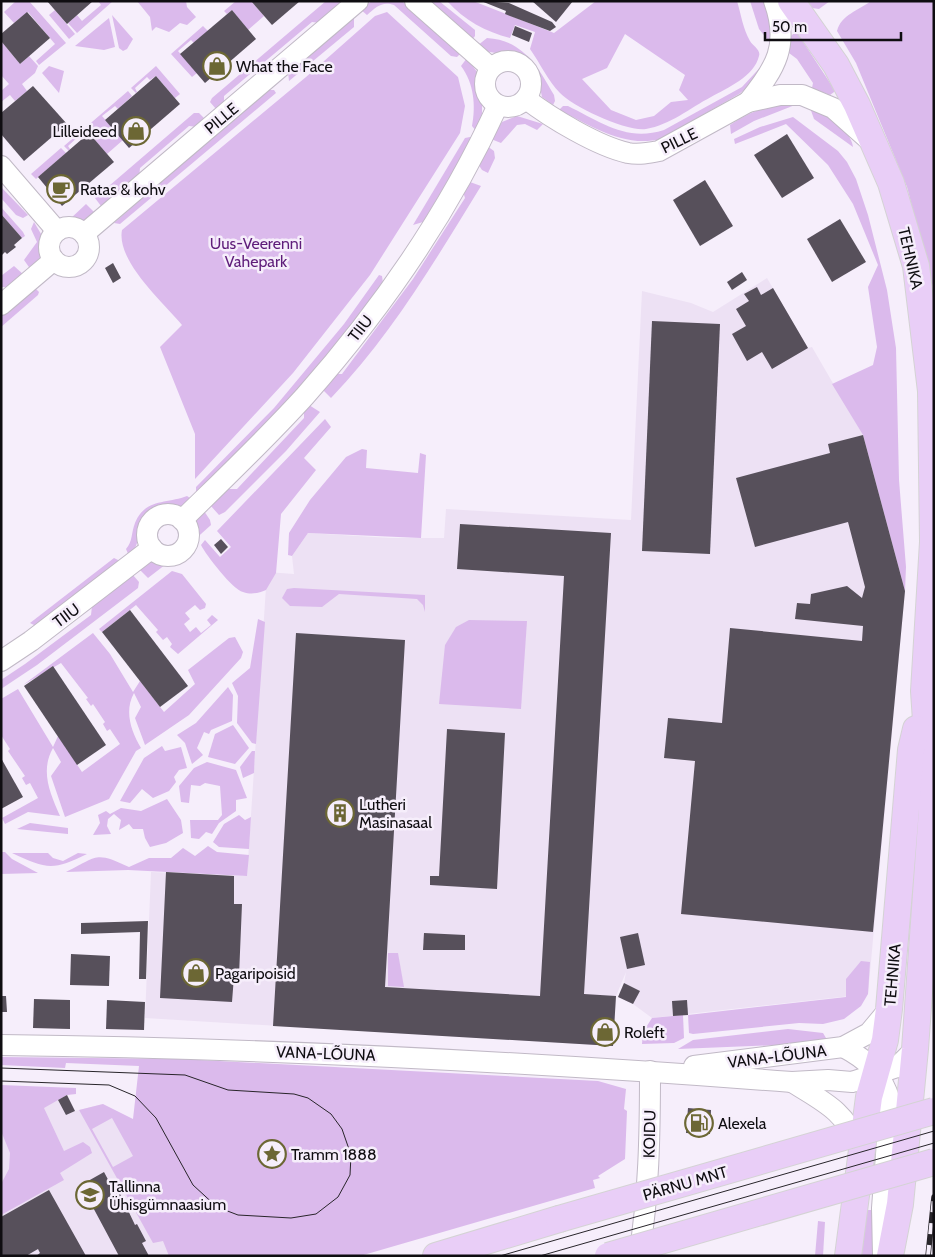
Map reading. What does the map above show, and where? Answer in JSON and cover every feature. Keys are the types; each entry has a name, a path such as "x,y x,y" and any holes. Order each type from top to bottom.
{"main road":[{"name":"TEHNIKA","path":"791,1 836,65 877,148 891,183 916,266 931,391 933,542 924,691 932,810 915,1050 900,1204 890,1256"},
{"name":"TEHNIKA","path":"848,1256 870,1098 885,1040 911,750 924,691"},
{"name":"PÄRNU MNT","path":"436,1256 934,1111"},
{"path":"608,1256 934,1162"}],"street":[{"name":"PILLE","path":"84,234 358,1"},
{"path":"415,1 491,68"},
{"name":"PILLE","path":"748,102 768,78 782,40 782,26 774,1"},
{"path":"503,61 510,61 523,67 530,79 530,92 526,99 516,106 498,106 487,96 484,88 486,74 491,68 503,61"},
{"name":"PILLE","path":"526,99 552,117 600,142 628,153 642,154 672,145 748,102 780,95 802,95 833,108 854,125 877,148"},
{"name":"TIIU","path":"182,520 250,455 299,402 362,327 417,248 466,168 498,106"},
{"path":"1,166 57,231"},
{"path":"68,227 84,234 87,239 88,252 82,262 71,267 64,267 50,255 49,242 57,231 68,227"},
{"path":"1,305 54,260"},
{"path":"170,514 182,520 186,526 188,539 182,550 170,556 163,555 152,548 148,542 148,528 157,517 170,514"},
{"name":"TIIU","path":"1,661 102,588 152,548"},
{"name":"VANA-LÕUNA","path":"650,1071 843,1047 869,1033 889,1009"},
{"name":"VANA-LÕUNA","path":"1,1045 262,1050 650,1071 792,1082 828,1080 852,1082 897,1067 915,1050"},
{"path":"843,1047 864,1058 885,1086 890,1101 882,1208 883,1256"},
{"name":"KOIDU","path":"639,1256 648,1189 650,1071"},
{"path":"792,1082 834,1109 852,1128 862,1158"}],"shaded area":[{"path":"767,278 808,348 812,347 863,435 905,591 868,994 652,1018 633,1004 618,997 626,972 616,996 613,1046 145,1018 151,872 247,876 267,572 294,574 292,556 308,533 391,538 444,538 446,509 631,520 642,291 691,303 713,312"},
{"name":"Tallinna Ühisgümnaasium","path":"1,1089 44,1107 58,1100 66,1115 103,1104 212,1256 1,1256"}],"green space":[{"path":"16,1 29,1 66,43 39,65 36,61 55,44 28,12 14,23 4,12"},
{"path":"98,1 113,1 77,33 68,23 77,15 82,21 101,5"},
{"path":"137,1 186,1 187,7 196,17 187,25 180,23 169,32 156,27 152,31 150,17"},
{"path":"236,1 251,1 264,16 248,30 232,10 227,14 224,11"},
{"path":"326,1 340,1 341,6 321,23 312,22 224,96 224,105 216,109 210,102 212,98"},
{"path":"372,1 402,1 461,53 457,57 451,56 394,5 383,4 367,15 360,9"},
{"path":"428,1 439,1 475,30 475,36 471,41"},
{"path":"447,1 473,1 554,33 596,1 737,1 746,32 750,41 758,50 759,56 752,70 732,86 663,124 646,129 637,129 614,123 588,111 560,93 530,49 535,32 515,25 510,38 484,29","holes":["625,34 685,75 679,90 688,100 671,102 654,116 636,120 611,110 582,79 607,68"]},
{"path":"750,1 764,1 772,19 771,44 759,29"},
{"path":"805,1 830,1 819,9 812,8"},
{"path":"871,1 934,1 934,291 907,187 856,63 837,31 839,25 846,17"},
{"path":"55,10 75,34 69,39 49,15"},
{"name":"Uus-Veerenni Vahepark","path":"387,12 458,77 465,106 460,133 370,275 293,373 195,479 195,434 160,347 182,325 133,268 122,242 122,230 306,77 375,16"},
{"path":"112,15 133,39 127,49 123,51 119,48"},
{"path":"354,16 354,27 289,81 288,72"},
{"path":"109,18 115,47 104,50 75,46"},
{"path":"203,26 208,31 194,43 191,40 178,51 197,73 192,77 171,54"},
{"path":"796,31 834,89 834,92 830,95 812,88 813,83 797,59 789,53 791,36"},
{"path":"487,38 510,44 528,57 542,75 554,95 555,101 553,105 542,97 539,77 535,67 521,56 485,51 477,46"},
{"path":"1,41 20,64 29,56 38,66 35,73 22,84 27,91 15,101 10,95 1,102 1,91 9,84 1,75"},
{"path":"467,58 477,72 478,94 482,105 482,117 477,132 472,126 474,111 473,95 469,80 461,66"},
{"path":"767,60 748,87 739,94 661,139 634,141 621,138 596,129 559,110 563,106 568,106 603,124 626,132 638,134 664,130 742,87"},
{"path":"49,66 64,71 59,93 42,73"},
{"path":"156,66 180,94 175,98 156,76 150,80 147,77 135,88 136,93 131,88"},
{"path":"267,90 274,90 276,93 120,224 114,223"},
{"path":"128,91 132,96 118,109 115,106 102,116 123,140 107,154 89,133 83,138 80,135 68,146 69,151 64,146"},
{"path":"795,102 795,105 754,121 731,134 730,125 753,112"},
{"path":"809,105 836,122 847,134 853,147 814,119"},
{"path":"194,113 199,113 205,119 198,127 189,126 140,168 139,178 104,207 101,206 95,198"},
{"path":"517,116 543,124 537,130 525,124 517,125 501,143 491,139 502,122"},
{"path":"793,117 838,151 847,162 856,179 868,215 887,290 896,348 899,480 906,567 905,591 863,435 832,384 873,365 877,347 868,287 878,265 853,204 828,165 786,124 735,144 734,139 760,127"},
{"path":"470,137 473,139 423,222 413,225 465,138"},
{"path":"487,146 494,151 495,158 488,173 482,170 478,164"},
{"path":"61,148 66,153 36,179 31,174"},
{"path":"470,182 481,186 430,269 393,323 353,374 331,398 323,390 333,374 342,374 413,279 465,198 462,188"},
{"path":"1,187 28,215 23,218 16,215 1,198"},
{"path":"86,204 95,213 84,222 69,220"},
{"path":"1,207 25,236 22,238 1,214"},
{"path":"34,222 44,239 39,262 31,270 24,260 37,242 31,229"},
{"path":"14,266 24,275 11,287 1,287 1,276"},
{"path":"379,275 382,276 383,283 350,327 286,405 196,492 196,487 274,408 344,324"},
{"path":"35,288 39,292 38,295 1,327 1,316"},
{"path":"309,405 320,412 286,451 225,512 219,515 210,505 227,489 237,489 304,418 304,408"},
{"path":"325,419 331,427 304,458 316,470 281,514 276,573 266,590 258,593 246,593 239,590 220,572 201,545 205,540 220,557 231,547 217,531"},
{"path":"362,449 367,450 366,468 418,473 420,453 426,455 421,538 308,533 292,556 288,555 289,533 310,500 346,457"},
{"path":"187,496 193,500 180,509 157,510 146,518 136,546 129,556 126,549 139,515 145,509 157,503"},
{"path":"204,511 211,525 192,542 195,525"},
{"path":"114,558 122,562 36,626 30,623"},
{"path":"153,560 170,561 148,578 139,569"},
{"path":"172,571 182,574 206,604 205,608 200,610 195,605 185,613 190,619 184,624 190,632 196,627 201,633 211,625 207,620 212,615 218,620 178,654 170,647 172,644 167,637 163,640 156,632 158,630 136,605 102,632 99,629"},
{"path":"132,574 139,582 138,588 37,665 1,689 1,680 91,615 92,606"},
{"path":"287,589 425,595 425,612 423,605 417,599 339,594 322,607 290,606 282,598"},
{"path":"258,619 265,622 256,744 252,743 237,723 238,696 232,683 250,668"},
{"path":"469,620 527,621 521,709 439,704 445,645 456,627"},
{"path":"93,633 110,654 133,692 140,681 164,712 195,684 188,670 229,638 235,637 243,652 241,658 189,715 145,745 135,718 141,707 134,693 129,707 129,714 134,735 141,748 136,751 109,799 65,817 51,776 61,762 53,748 47,765 47,774 50,790 60,816 28,812 5,824 2,818 38,798 30,783 26,785 22,778 25,776 8,751 10,749 1,735 1,699 18,689 53,747 58,736 82,772 120,744 110,729 107,731 103,724 105,722 93,704 91,706 86,699 88,698 61,663 23,685"},
{"path":"228,687 233,695 232,721 211,730 209,734 204,732 197,748 203,755 192,764 185,743 177,735 196,723"},
{"path":"233,725 249,748 235,764 208,757 215,734"},
{"path":"162,746 165,751 181,747 187,768 179,770 174,777 176,782 169,791 153,798 142,789 130,803 120,801 144,758"},
{"path":"252,751 255,751 254,773 243,778 240,767"},
{"path":"207,762 236,770 247,798 236,800 236,811 219,823 212,834 206,832 199,839 191,838 190,820 218,820 222,815 220,786 205,783 200,786 191,785 189,803 181,802 179,786 194,768"},
{"path":"167,799 181,820 183,833 166,843 150,847 143,829 133,829 129,824 119,830 121,820 114,814 108,819 107,826 111,834 93,835 100,823 98,815 106,811 110,814 121,808 141,811"},
{"path":"239,815 245,820 251,817 249,849 219,847 213,842 224,824"},
{"path":"30,823 68,828 68,834 17,829"},
{"path":"208,846 217,852 249,855 247,876 128,870 66,872 91,859 103,857 129,867 149,858 171,858 183,848 195,856"},
{"path":"1,852 5,852 12,859 38,873 1,874"},
{"path":"12,853 48,853 53,858 63,861 78,853 87,854 66,863 50,866 33,862"},
{"path":"388,953 398,953 404,987 388,986"},
{"path":"861,961 870,962 868,994 861,1006 844,1019 823,1024 799,1023 689,1033 688,1015 846,997 846,979"},
{"path":"683,1015 684,1038 674,1043 642,1044 643,1032 652,1018"},
{"path":"788,1029 823,1033 829,1043 678,1049 693,1040"},
{"path":"1,1057 181,1059 598,1081 626,1089 624,1109 627,1111 625,1159 598,1176 600,1178 593,1180 595,1188 360,1256 169,1256 163,1241 153,1243 79,1110 103,1104 133,1119 139,1066 66,1063 65,1068 1,1065","holes":["112,1118 133,1156 113,1167 92,1129"]},
{"path":"1,1085 76,1088 76,1094 67,1095 44,1108 64,1151 83,1142 90,1147 92,1153 60,1173 64,1180 1,1215 1,1184 9,1169 10,1153 1,1131"},
{"path":"865,1210 875,1210 873,1256 861,1256"},
{"path":"818,1221 825,1222 823,1256 815,1256"}],"building":[{"path":"47,1 93,1 67,24"},
{"path":"251,1 300,1 272,25"},
{"path":"481,1 509,3 552,22 556,27 550,31 505,14 506,11"},
{"path":"532,1 573,1 556,22"},
{"path":"232,10 256,39 205,83 180,54"},
{"path":"27,12 50,38 20,64 1,41 1,34"},
{"path":"515,26 532,33 529,42 512,35"},
{"path":"156,76 180,104 129,148 105,120"},
{"path":"33,86 67,124 24,161 1,134 1,113"},
{"path":"89,133 114,162 62,206 38,177"},
{"path":"787,134 814,178 782,198 754,155"},
{"path":"705,180 733,226 700,246 673,200"},
{"path":"1,214 22,238 14,245 16,247 1,256"},
{"path":"840,219 866,262 832,282 807,239"},
{"path":"113,263 121,278 113,283 105,268"},
{"path":"742,272 747,280 732,290 727,282"},
{"path":"757,287 761,295 773,288 808,348 772,369 762,352 747,361 732,334 746,326 736,309 749,301 744,294"},
{"path":"652,321 720,324 710,554 642,551"},
{"path":"863,435 905,591 873,932 681,914 695,761 664,758 668,718 722,723 730,628 862,641 863,626 795,619 797,603 810,604 811,594 847,586 862,598 865,587 848,522 755,547 736,478 830,453 828,444"},
{"path":"460,524 611,533 584,994 616,996 613,1046 273,1026 296,633 405,640 385,987 540,996 564,576 457,569"},
{"path":"221,539 228,547 221,554 214,545"},
{"path":"130,610 188,686 160,707 102,632"},
{"path":"53,666 106,745 77,765 24,686"},
{"path":"447,729 505,733 497,889 430,885 430,876 439,876"},
{"path":"1,758 23,797 1,809"},
{"path":"166,872 234,876 234,904 242,904 239,976 234,976 232,1002 160,998"},
{"path":"148,921 146,979 139,979 140,932 81,934 81,923"},
{"path":"424,933 465,935 465,950 423,950"},
{"path":"638,933 645,965 627,969 620,937"},
{"path":"71,954 110,956 109,986 70,985"},
{"path":"624,983 640,991 633,1004 618,997"},
{"path":"1,996 6,996 7,1012 1,1012"},
{"path":"34,999 70,1000 70,1029 33,1028"},
{"path":"107,1000 145,1002 144,1030 106,1029"},
{"path":"687,1000 688,1015 673,1016 672,1001"},
{"path":"67,1095 75,1111 66,1115 58,1100"},
{"name":"Alexela","path":"688,1108 711,1110 710,1134 686,1133"},
{"path":"104,1172 112,1187 116,1185 135,1225 137,1224 146,1241 142,1243 149,1256 119,1256 81,1185"},
{"path":"49,1190 86,1256 36,1256 40,1253 38,1249 26,1256 1,1256 1,1217"}],"tram line":[{"path":"1,1068 185,1075 228,1090 294,1094 308,1098 331,1114 342,1129 351,1155 350,1175 338,1197 316,1214 291,1218 238,1215 217,1207 193,1185 156,1118 135,1096 109,1085 1,1081"},
{"path":"500,1256 934,1131"},
{"path":"540,1256 934,1143"}],"railway":[{"path":"928,1256 934,1197"}],"place":[{"name":"What the Face","path":"217,66"},
{"name":"Lilleideed","path":"136,131"},
{"name":"Ratas & kohv","path":"61,189"},
{"name":"Lutheri Masinasaal","path":"340,813"},
{"name":"Pagaripoisid","path":"196,973"},
{"name":"Roleft","path":"605,1032"},
{"name":"Alexela","path":"699,1123"},
{"name":"Tramm 1888","path":"272,1154"},
{"name":"Tallinna Ühisgümnaasium","path":"90,1195"}]}
